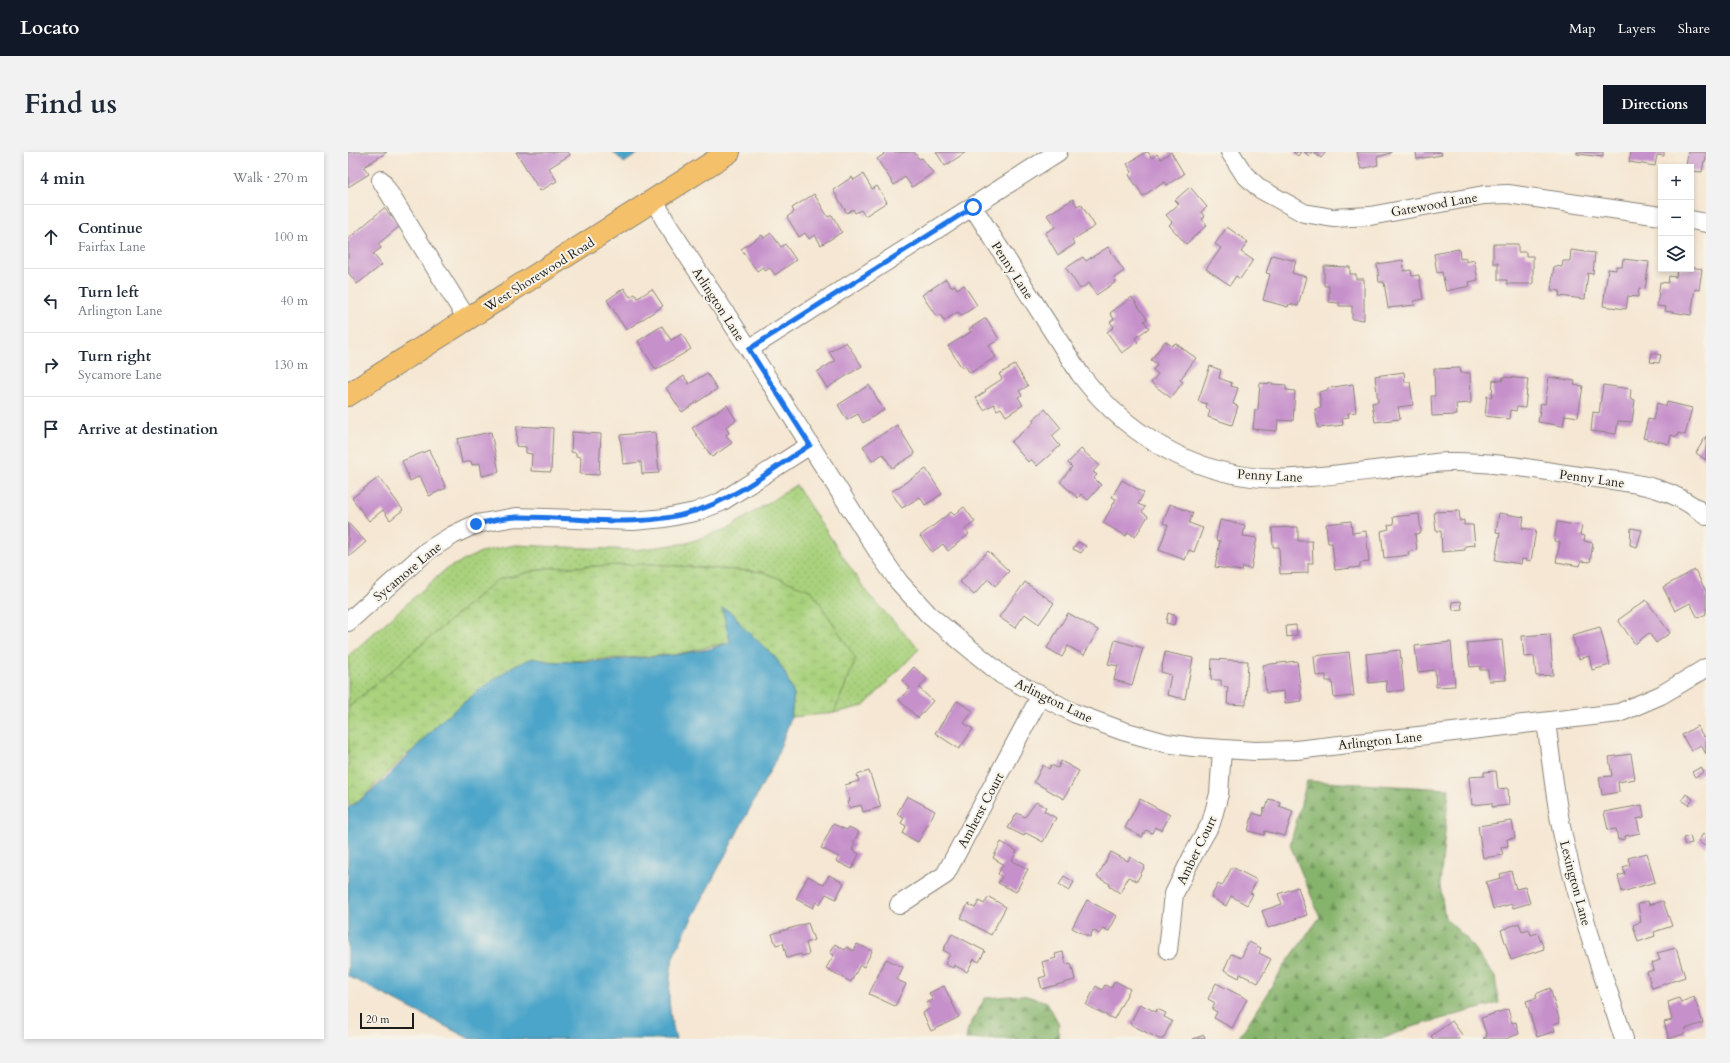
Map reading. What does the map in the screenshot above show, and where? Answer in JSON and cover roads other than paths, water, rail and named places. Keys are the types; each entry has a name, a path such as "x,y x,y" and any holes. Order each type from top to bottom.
{"main road":[{"name":"West Shorewood Road","path":"348,396 729,152"}],"street":[{"path":"749,349 1058,152"},
{"name":"Gatewood Lane","path":"1230,152 1244,174 1260,189 1304,213 1333,218 1370,216 1484,195 1508,194 1658,216"},
{"path":"381,180 467,319"},
{"name":"Arlington Lane","path":"654,200 667,224 749,349 880,556 899,582 929,615 1002,675 1074,713 1123,731 1193,747 1255,751 1296,750 1619,713 1661,695 1706,668"},
{"name":"Penny Lane","path":"973,207 1080,374 1096,394 1116,414 1142,435 1188,459 1212,469 1247,477 1294,479 1449,462 1481,463 1650,486 1678,496 1706,516"},
{"path":"1694,221 1706,223"},
{"name":"Sycamore Lane","path":"348,622 426,551 453,534 476,524 516,517 633,521 665,518 694,512 721,502 810,445"},
{"name":"Amherst Court","path":"899,905 945,875 1040,695"},
{"name":"Lexington Lane","path":"1546,722 1556,802 1564,844 1579,902 1624,1039"},
{"name":"Amber Court","path":"1168,950 1174,894 1211,823 1219,794 1222,749"}],"water":[{"path":"613,152 640,152 624,163"},
{"path":"722,608 733,613 742,626 776,658 785,673 794,695 791,717 776,759 673,957 669,1000 671,1018 676,1039 470,1039 348,976 348,808 358,802 384,780 441,721 483,687 513,666 533,658 553,662 602,661 674,655 710,649 730,642"}]}
